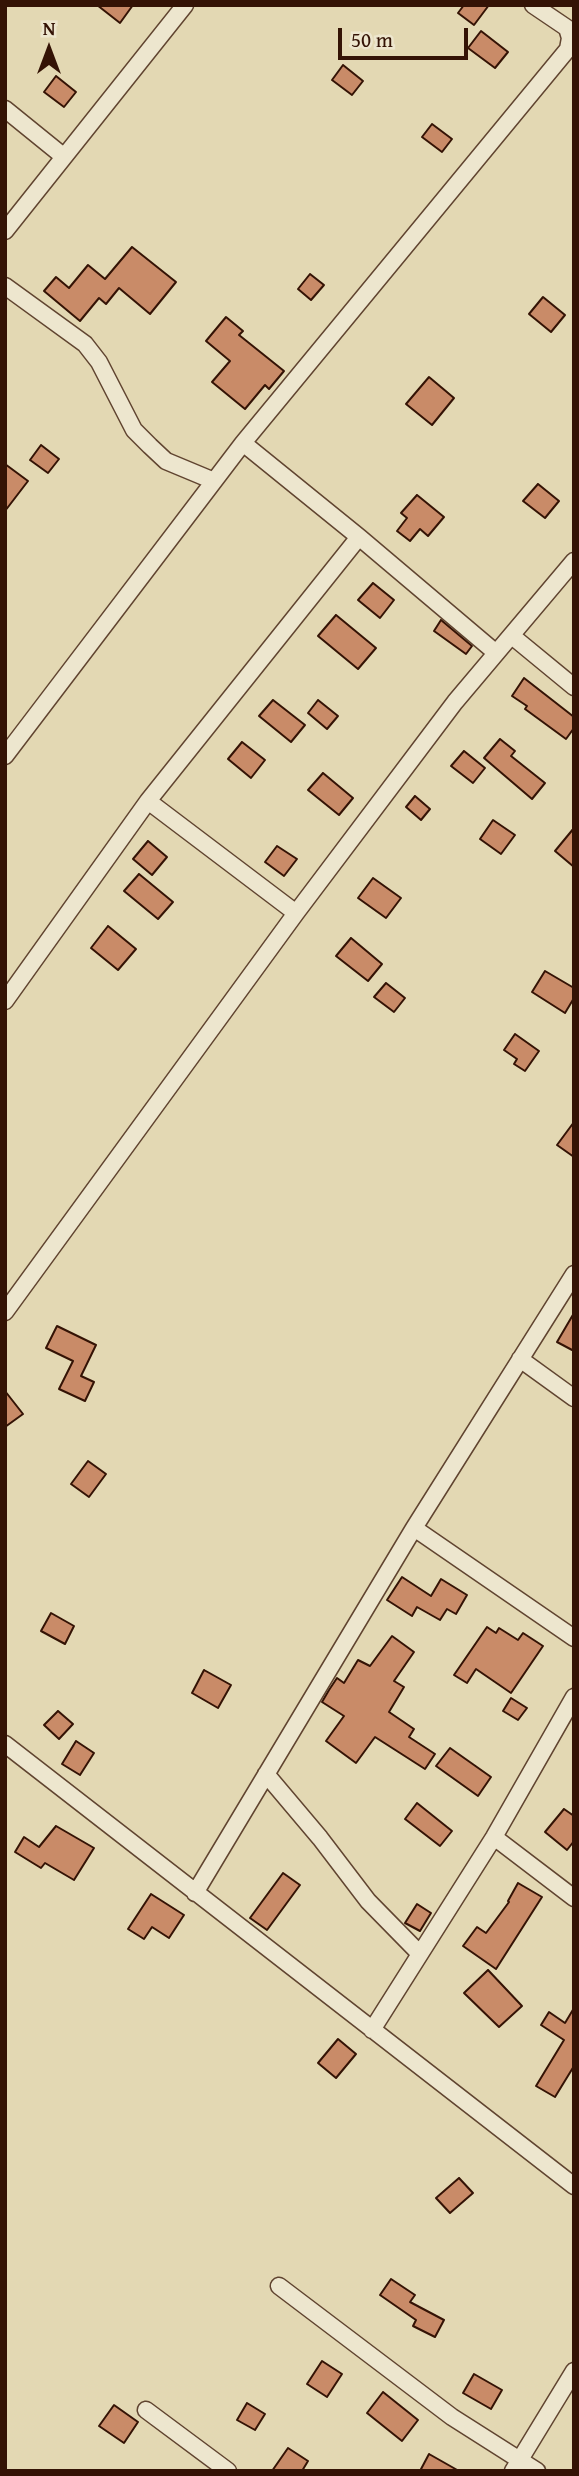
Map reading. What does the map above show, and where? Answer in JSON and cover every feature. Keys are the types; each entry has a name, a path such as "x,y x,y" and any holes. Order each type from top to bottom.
{"street":[{"path":"5,231 185,5"},
{"path":"5,756 243,443 568,49 570,38 567,28 533,5"},
{"path":"5,109 63,156"},
{"path":"5,286 85,344 99,362 134,430 149,446 166,461 214,481"},
{"path":"243,443 495,652"},
{"path":"5,1001 148,801 359,537"},
{"path":"5,1312 296,912 495,652 512,636 574,561"},
{"path":"512,636 574,687"},
{"path":"148,801 296,912"},
{"path":"195,1893 414,1528 574,1274"},
{"path":"520,1359 574,1398"},
{"path":"414,1528 574,1639"},
{"path":"372,2030 494,1838 574,1697"},
{"path":"5,1744 574,2186"},
{"path":"266,1774 368,1901 420,1954"},
{"path":"494,1838 574,1898"},
{"path":"279,2287 517,2466 537,2471"},
{"path":"517,2466 574,2371"},
{"path":"146,2410 228,2471"}],"building":[{"path":"97,5 133,5 120,23"},
{"path":"464,5 489,5 474,25 458,13"},
{"path":"481,31 508,52 495,68 468,48"},
{"path":"343,65 363,81 352,95 332,80"},
{"path":"56,76 76,92 64,107 44,92"},
{"path":"432,124 452,139 442,152 422,137"},
{"path":"132,247 176,282 150,314 119,288 106,304 99,298 80,321 44,291 56,277 69,288 88,265 105,279"},
{"path":"310,274 324,285 311,300 298,289"},
{"path":"543,297 565,315 551,332 529,314"},
{"path":"226,317 243,331 239,335 284,371 269,389 265,385 245,409 212,382 230,361 206,341"},
{"path":"429,377 454,398 432,425 406,404"},
{"path":"41,445 59,459 48,473 30,460"},
{"path":"5,464 28,481 5,511"},
{"path":"538,484 559,501 545,518 523,501"},
{"path":"417,495 444,517 428,536 420,529 410,541 397,531 407,518 401,513"},
{"path":"373,583 394,600 380,618 358,600"},
{"path":"336,615 376,648 358,669 318,636"},
{"path":"441,620 472,646 466,654 434,631"},
{"path":"524,678 574,717 574,728 566,739 512,696"},
{"path":"273,700 305,725 291,742 259,716"},
{"path":"318,700 338,716 327,729 308,713"},
{"path":"500,739 515,751 511,756 545,783 532,799 484,758"},
{"path":"242,742 265,760 251,778 228,759"},
{"path":"464,751 485,768 473,783 451,766"},
{"path":"323,773 353,798 339,815 308,790"},
{"path":"415,796 430,809 421,820 406,807"},
{"path":"493,820 515,835 501,854 480,839"},
{"path":"574,828 574,867 555,851"},
{"path":"148,841 167,857 152,875 133,859"},
{"path":"277,846 297,859 284,876 265,862"},
{"path":"139,874 173,902 158,919 124,891"},
{"path":"373,878 401,898 386,918 358,898"},
{"path":"108,926 136,949 118,970 91,948"},
{"path":"351,938 382,964 368,981 336,956"},
{"path":"545,971 574,988 574,998 565,1013 532,992"},
{"path":"386,983 405,998 394,1012 374,997"},
{"path":"515,1034 539,1051 525,1071 514,1064 517,1059 504,1050"},
{"path":"574,1122 574,1157 557,1145"},
{"path":"574,1313 574,1351 557,1342"},
{"path":"57,1326 96,1345 81,1376 94,1382 85,1401 59,1389 73,1361 46,1348"},
{"path":"5,1391 23,1414 5,1427"},
{"path":"88,1461 106,1474 89,1497 71,1484"},
{"path":"402,1577 431,1596 441,1579 467,1595 456,1614 447,1609 440,1620 417,1607 412,1616 387,1600"},
{"path":"51,1613 74,1626 65,1644 41,1631"},
{"path":"487,1627 496,1633 499,1628 518,1640 523,1633 543,1646 511,1693 476,1669 467,1683 454,1675"},
{"path":"392,1636 414,1652 394,1681 404,1687 389,1712 414,1729 409,1737 435,1754 425,1769 375,1737 356,1763 326,1741 344,1716 322,1702 329,1690 337,1678 344,1683 358,1660 370,1666"},
{"path":"204,1670 231,1685 218,1708 192,1693"},
{"path":"511,1698 527,1708 518,1720 503,1711"},
{"path":"58,1711 73,1724 59,1739 44,1725"},
{"path":"76,1741 94,1753 80,1775 62,1764"},
{"path":"450,1748 491,1777 478,1796 436,1766"},
{"path":"417,1803 452,1831 440,1846 405,1819"},
{"path":"564,1809 574,1816 574,1841 567,1850 545,1832"},
{"path":"56,1826 94,1848 74,1880 45,1863 41,1868 15,1852 24,1837 39,1847"},
{"path":"283,1873 300,1885 267,1930 250,1918"},
{"path":"518,1883 542,1897 496,1969 463,1946 477,1927 486,1933 509,1902"},
{"path":"151,1894 184,1915 169,1938 152,1927 144,1939 128,1929"},
{"path":"417,1904 431,1913 420,1931 405,1923"},
{"path":"488,1970 522,2006 499,2027 464,1993"},
{"path":"574,2008 574,2066 555,2097 536,2086 564,2040 541,2025 549,2012 565,2023"},
{"path":"338,2039 356,2054 336,2078 318,2063"},
{"path":"459,2178 473,2193 450,2213 436,2198"},
{"path":"391,2279 415,2295 410,2302 444,2320 435,2337 413,2326 416,2320 380,2295"},
{"path":"322,2361 342,2374 327,2397 307,2384"},
{"path":"474,2374 502,2390 491,2409 463,2393"},
{"path":"383,2392 418,2420 402,2441 367,2413"},
{"path":"247,2403 265,2414 255,2430 237,2420"},
{"path":"114,2405 138,2422 124,2443 99,2426"},
{"path":"288,2448 308,2461 302,2471 272,2471"},
{"path":"429,2454 459,2471 420,2471"}]}
